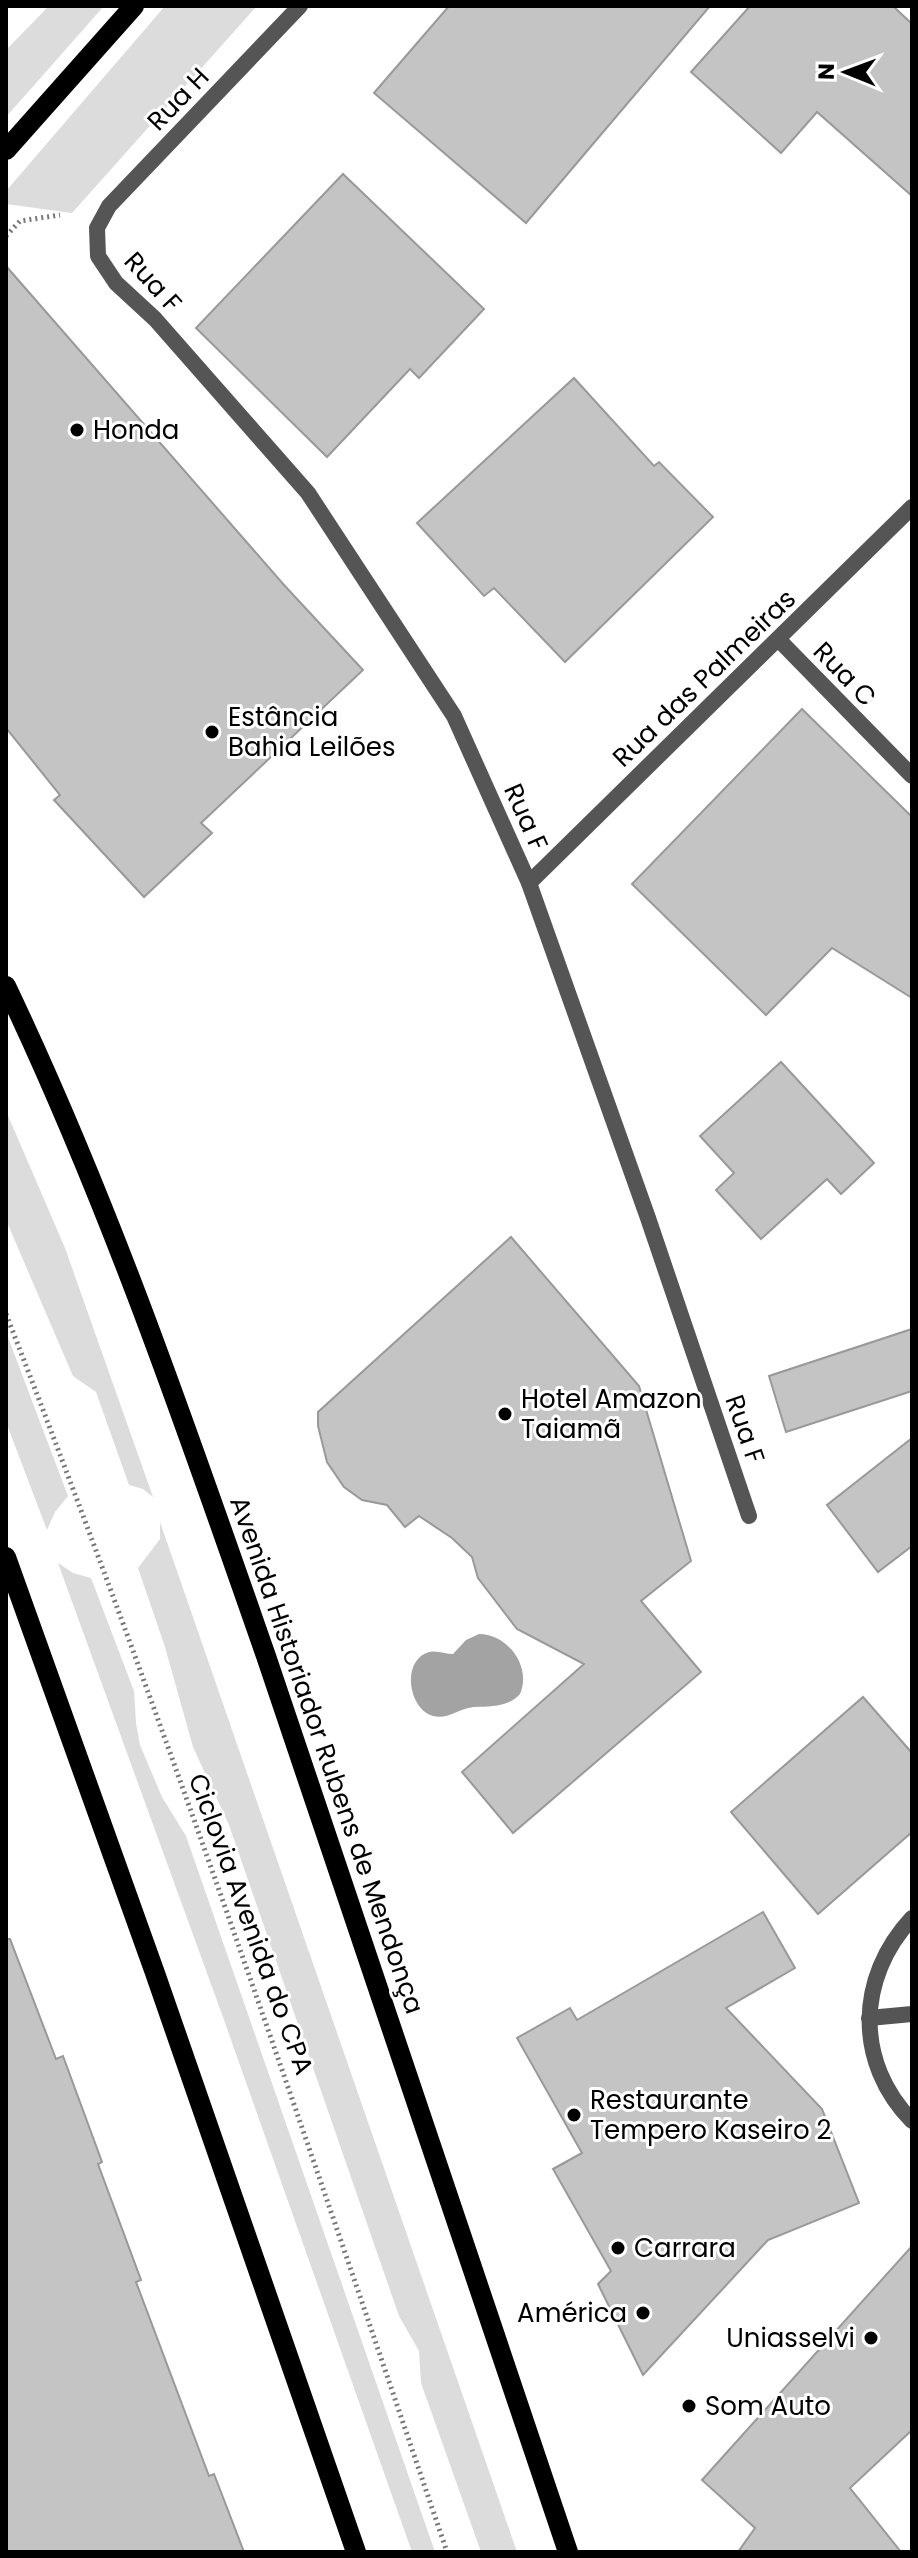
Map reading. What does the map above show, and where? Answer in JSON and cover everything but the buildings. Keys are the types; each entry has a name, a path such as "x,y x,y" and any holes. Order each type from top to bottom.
{"main road":[{"path":"6,150 134,6"},
{"name":"Avenida Historiador Rubens de Mendonça","path":"6,986 48,1073 169,1377 371,1960 568,2552"},
{"path":"6,1557 155,1973 356,2552"}],"street":[{"name":"Rua H","path":"97,228 109,206 300,6"},
{"name":"Rua F","path":"97,228 98,256 116,283 155,319 308,493 454,716 529,883 648,1218 749,1516"},
{"name":"Rua das Palmeiras","path":"529,883 912,507"},
{"name":"Rua C","path":"778,639 912,776"},
{"path":"912,1918 898,1934 877,1974 869,2018 873,2060 895,2103 912,2121"},
{"path":"869,2018 912,2014"}],"path":[{"path":"6,236 20,221 72,213 97,228"},
{"name":"Ciclovia Avenida do CPA","path":"6,1314 86,1519 285,2078 447,2552"}],"shaded area":[{"path":"49,6 104,6 6,117 6,50"},
{"path":"165,6 257,6 72,213 6,204 6,191"},
{"path":"6,1111 65,1248 153,1497 143,1489 129,1485 96,1392 73,1376 6,1220"},
{"path":"6,1332 68,1496 55,1512 47,1530 6,1422"},
{"path":"160,1522 517,2552 481,2552 421,2383 419,2351 399,2316 229,1825 193,1747 165,1647 138,1568 160,1539"},
{"path":"58,1563 73,1573 91,1578 134,1691 140,1745 162,1797 186,1836 435,2552 412,2552"},
{"path":"479,1634 499,1640 515,1654 523,1673 520,1694 505,1704 469,1708 444,1716 425,1712 413,1695 411,1674 414,1664 429,1652 453,1654 466,1640"}],"place":[{"name":"Honda","path":"77,430"},
{"name":"Estância Bahia Leilões","path":"212,732"},
{"name":"Hotel Amazon Taiamã","path":"505,1414"},
{"name":"Restaurante Tempero Kaseiro 2","path":"574,2115"},
{"name":"Carrara","path":"618,2248"},
{"name":"América","path":"643,2313"},
{"name":"Uniasselvi","path":"871,2338"},
{"name":"Som Auto","path":"689,2406"}]}
